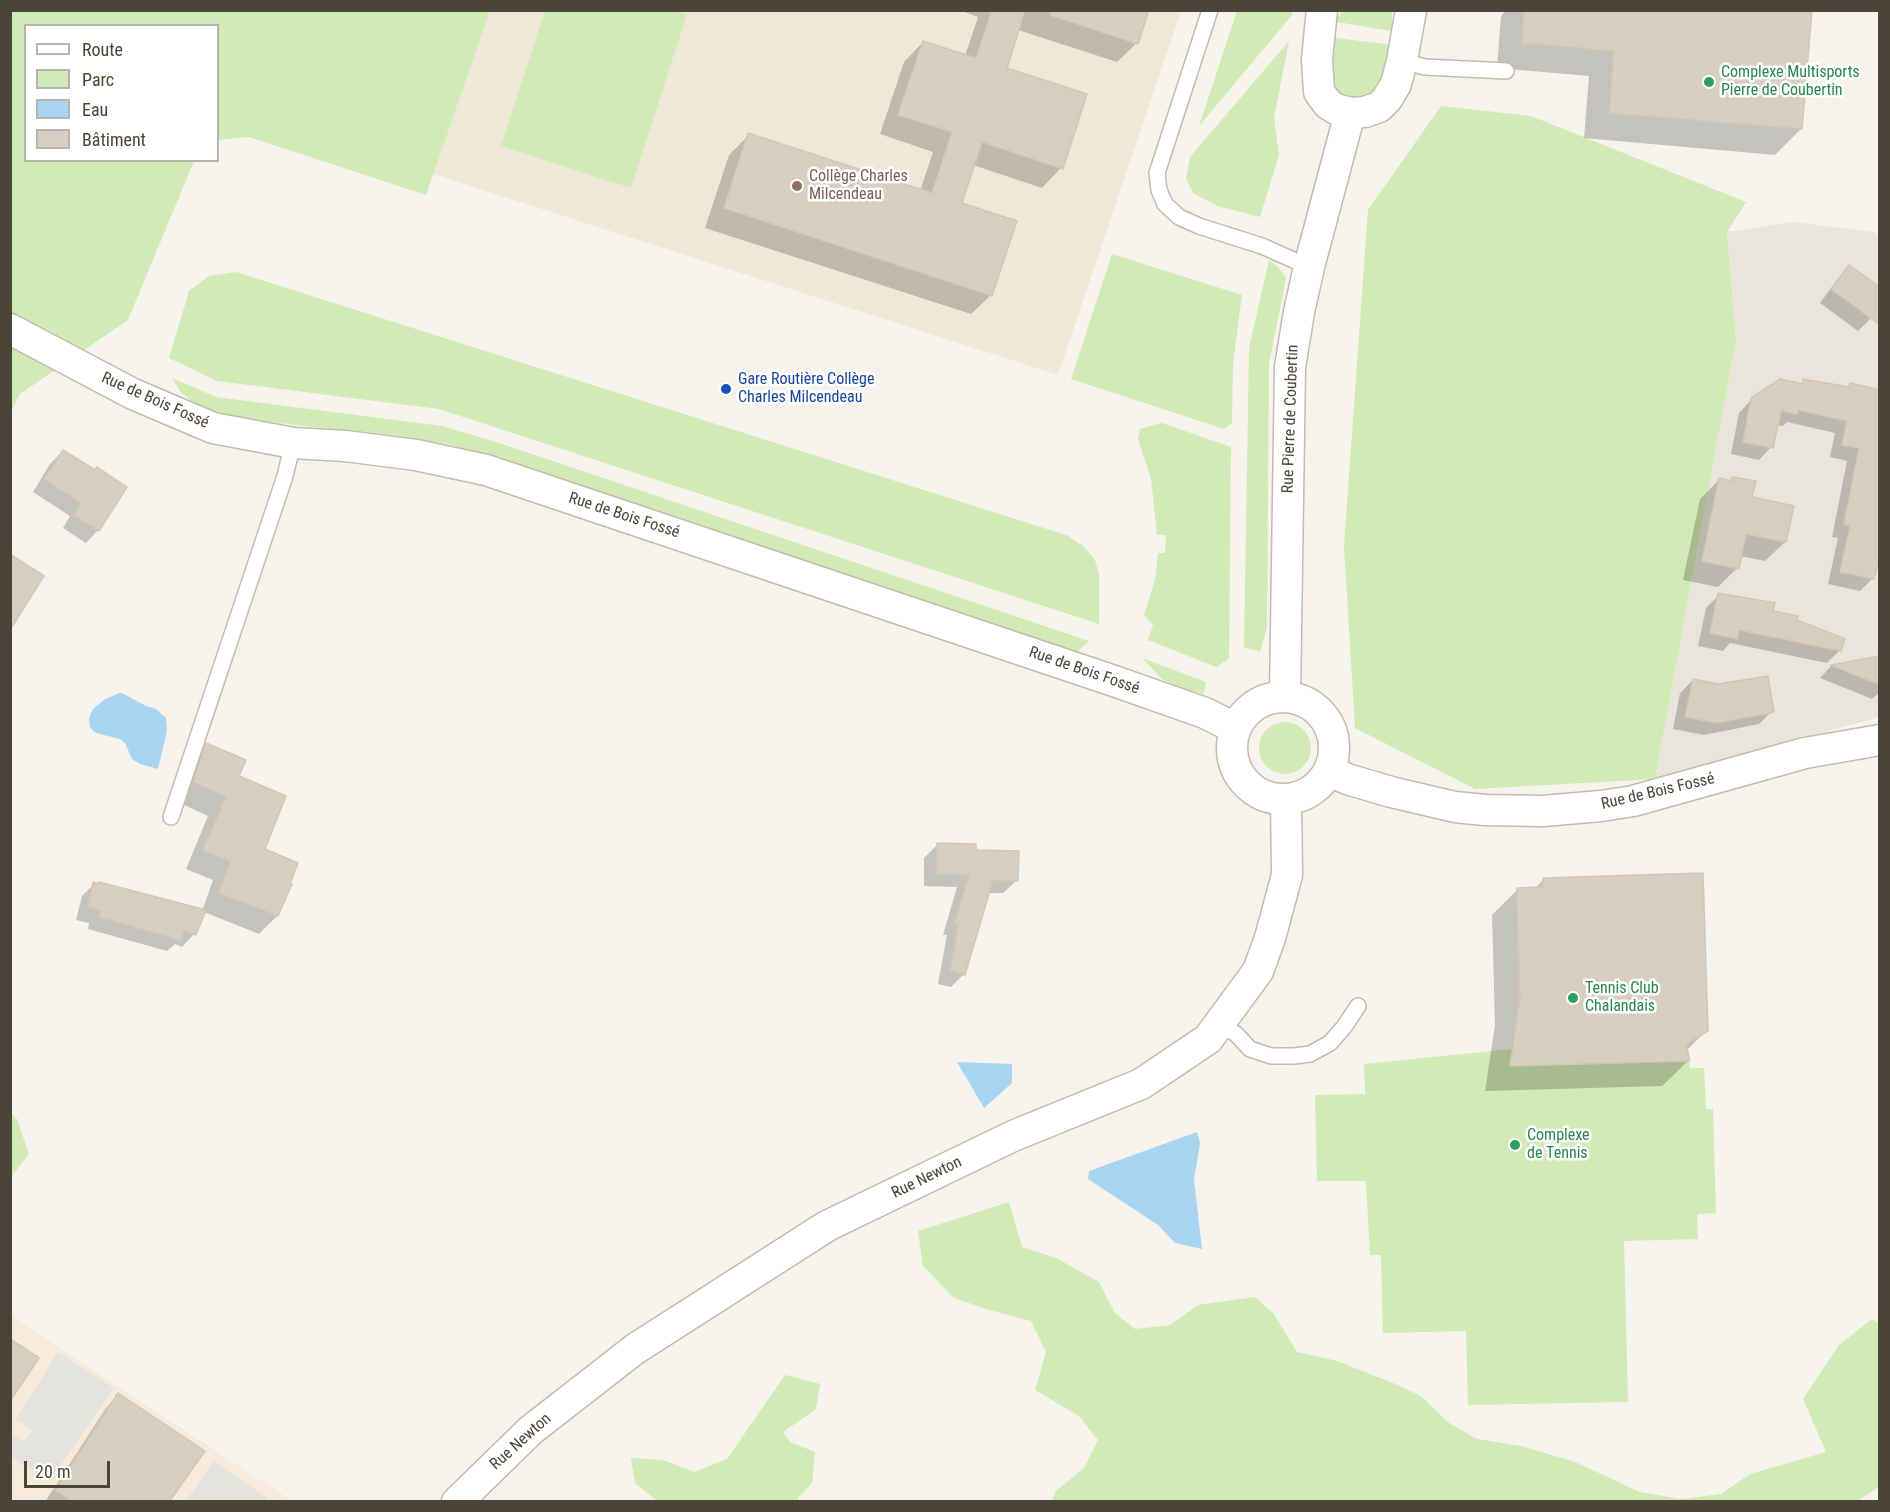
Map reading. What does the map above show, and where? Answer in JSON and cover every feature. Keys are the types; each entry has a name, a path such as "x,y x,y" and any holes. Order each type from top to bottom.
{"street":[{"path":"1322,10 1317,60 1319,92 1328,104 1350,113 1365,112 1379,107 1396,84 1411,10"},
{"name":"Rue Pierre de Coubertin","path":"1285,696 1290,366 1309,267 1350,113"},
{"name":"Rue de Bois Fossé","path":"10,329 133,394 213,428 293,443 345,446 416,455 486,470 1103,677 1205,713 1235,728"},
{"path":"1285,696 1305,701 1321,713 1332,731 1335,751 1330,771 1319,786 1304,796 1286,800 1265,797 1248,786 1235,769 1231,749 1235,728 1246,711 1264,700 1285,696"},
{"name":"Rue de Bois Fossé","path":"1330,771 1347,779 1391,792 1455,807 1551,811 1633,801 1805,753 1880,740"},
{"name":"Rue Newton","path":"457,1502 531,1430 635,1349 828,1226 1013,1137 1141,1084 1208,1039 1258,971 1270,938 1287,875 1286,800"}],"lane":[{"path":"1210,10 1157,173 1159,190 1166,204 1179,217 1199,226 1262,246 1309,267"},
{"path":"1402,61 1425,67 1506,71"},
{"path":"171,817 285,476 293,443"},
{"path":"1220,1024 1236,1034 1250,1049 1271,1056 1310,1054 1330,1043 1358,1006"}],"shaded area":[{"name":"Collège Charles Milcendeau","path":"490,11 1181,11 1058,375 433,174"},
{"path":"1793,222 1874,232 1880,238 1879,717 1655,779 1736,340 1727,232"},
{"path":"11,1316 292,1501 11,1501"},
{"path":"58,1352 114,1388 53,1476 44,1479 11,1457 11,1434 23,1442 33,1431 16,1419"},
{"path":"214,1461 267,1498 265,1501 186,1501"}],"green space":[{"path":"11,11 490,11 426,195 249,137 219,140 219,24 24,24 24,162 194,162 128,320 20,394 11,412"},
{"path":"545,11 677,11 687,14 631,188 501,146"},
{"path":"1237,11 1293,11 1199,126"},
{"path":"1341,11 1392,11 1392,31 1331,21 1341,14"},
{"path":"1328,37 1393,45 1385,88 1375,98 1345,102 1332,92"},
{"path":"1289,41 1274,118 1279,155 1260,217 1217,206 1193,193 1186,179 1190,157"},
{"path":"1441,106 1531,116 1746,202 1727,232 1736,340 1655,779 1475,789 1355,728 1344,546 1368,210"},
{"path":"1112,254 1242,295 1233,364 1232,423 1224,429 1071,379"},
{"path":"1269,260 1286,278 1269,363 1267,627 1260,652 1244,647 1249,348"},
{"path":"236,272 1066,535 1083,546 1095,560 1099,574 1099,624 439,409 217,381 169,358 189,291 209,276"},
{"path":"172,378 216,397 442,426 496,442 1089,641 1078,651 1063,650 449,444 232,417 205,410 181,393"},
{"path":"1162,423 1231,447 1229,659 1216,667 1148,640 1153,625 1144,615 1155,580 1158,553 1165,553 1166,535 1157,535 1151,479 1138,439 1140,429"},
{"path":"1142,658 1206,682 1204,694 1181,689 1162,679"},
{"path":"1285,722 1299,726 1307,734 1311,748 1307,762 1299,770 1285,774 1271,770 1263,762 1259,748 1263,734 1271,726"},
{"name":"Complexe de Tennis","path":"1703,873 1708,1031 1686,1044 1690,1068 1704,1068 1706,1109 1713,1109 1716,1213 1697,1214 1698,1239 1624,1241 1628,1402 1468,1405 1466,1331 1383,1333 1381,1255 1370,1255 1366,1181 1317,1181 1315,1095 1365,1094 1364,1064 1512,1049 1520,998 1517,888 1543,887 1543,878"},
{"path":"11,1113 17,1119 29,1154 11,1177"},
{"path":"1009,1202 1022,1247 1056,1258 1099,1282 1115,1313 1135,1329 1170,1325 1198,1305 1255,1297 1273,1313 1297,1352 1337,1361 1421,1396 1449,1423 1477,1439 1521,1446 1575,1462 1640,1492 1681,1499 1721,1494 1750,1474 1826,1452 1803,1399 1839,1345 1872,1319 1880,1324 1879,1487 1856,1502 1051,1501 1056,1491 1084,1468 1098,1440 1079,1416 1035,1390 1046,1352 1031,1321 954,1298 923,1266 918,1231"},
{"path":"785,1375 820,1384 816,1409 783,1432 790,1442 815,1452 812,1483 798,1498 799,1501 657,1501 635,1483 631,1458 663,1460 694,1472 727,1459"}],"water":[{"path":"119,693 156,709 166,718 167,731 158,769 132,759 125,743 120,739 94,732 90,727 89,718 93,709 104,700"},
{"path":"957,1062 1012,1064 1012,1083 984,1108"},
{"path":"1197,1132 1200,1143 1194,1180 1202,1249 1175,1243 1158,1225 1088,1179 1089,1171"}],"building":[{"path":"992,10 1025,10 1007,68 1087,94 1063,169 982,142 962,203 1017,221 992,296 724,208 748,133 932,193 952,132 898,115 923,41 976,58"},
{"path":"1051,10 1149,10 1138,44 1050,15"},
{"name":"Complexe Multisports Pierre de Coubertin","path":"1524,10 1812,10 1802,129 1609,113 1614,51 1522,43"},
{"path":"1849,265 1880,287 1880,325 1831,289"},
{"path":"1780,379 1803,384 1803,379 1849,387 1850,383 1880,390 1880,554 1874,579 1840,572 1850,526 1844,524 1859,448 1842,445 1847,421 1798,410 1797,414 1781,411 1773,448 1743,442 1751,398"},
{"path":"63,450 95,470 97,467 127,487 99,531 74,515 81,503 44,479"},
{"path":"1732,477 1756,481 1752,497 1794,506 1786,542 1746,534 1739,569 1702,561 1719,478 1731,481"},
{"path":"10,554 44,576 10,630"},
{"path":"1718,593 1775,603 1773,611 1798,616 1797,620 1845,639 1841,651 1739,630 1737,639 1710,633"},
{"path":"1880,656 1880,685 1831,665"},
{"path":"1768,676 1774,712 1717,723 1685,717 1693,679 1718,684"},
{"path":"206,743 246,760 239,776 286,796 265,849 298,863 290,884 292,884 278,916 219,893 230,861 203,850 226,797 193,782"},
{"path":"937,843 976,844 976,850 1019,851 1018,881 993,880 965,975 950,971 959,923 955,923 969,874 936,874"},
{"path":"1703,873 1708,1031 1686,1044 1690,1061 1510,1066 1520,998 1517,888 1543,887 1543,878"},
{"path":"93,882 206,910 196,935 185,931 180,940 99,917 100,911 88,907"},
{"path":"10,1339 39,1358 10,1401"},
{"path":"118,1393 205,1451 169,1502 73,1502 55,1490"}],"place":[{"name":"Complexe Multisports Pierre de Coubertin","path":"1709,82"},
{"name":"Collège Charles Milcendeau","path":"797,186"},
{"name":"Gare Routière Collège Charles Milcendeau","path":"726,389"},
{"name":"Tennis Club Chalandais","path":"1573,998"},
{"name":"Complexe de Tennis","path":"1515,1145"}]}
